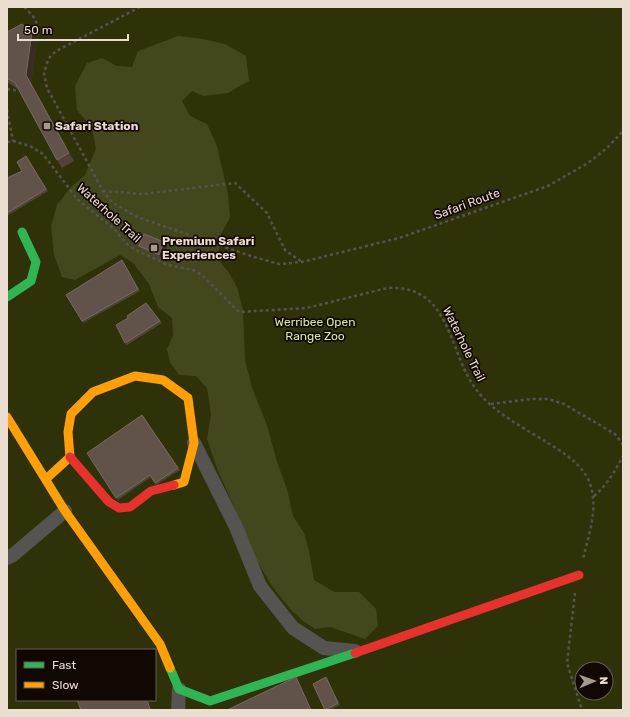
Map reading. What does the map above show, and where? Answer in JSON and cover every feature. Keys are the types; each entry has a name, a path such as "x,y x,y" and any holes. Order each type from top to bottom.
{"street":[{"path":"7,297 31,281 36,262 22,232"},
{"path":"194,443 184,482 151,491 130,507 119,508 109,502 70,457 68,432 71,414 93,392 135,376 164,380 188,398 194,443 236,527 260,586 293,628 324,648 361,651"},
{"path":"7,417 65,511 160,644 179,689 178,710"},
{"path":"46,479 70,457"},
{"path":"7,558 13,555 65,511"},
{"path":"179,689 210,700 246,690 579,576"}],"path":[{"path":"24,7 36,20 38,28 37,40 31,42"},
{"name":"Safari Route","path":"140,7 51,55 44,74 47,88 103,191 112,202 137,217 254,257 279,264 302,262 399,238 548,186 588,163 607,148 623,131"},
{"path":"7,89 20,91"},
{"path":"7,110 13,141"},
{"name":"Waterhole Trail","path":"7,142 13,141 30,146 43,154 78,200 113,228 127,244 138,251 168,265 193,270 202,275 239,312 307,308 387,288 399,287 423,295 432,302 451,333 465,372 472,385 480,395 506,416 565,454 579,466 588,480 594,496 592,524 575,591 567,663 582,710"},
{"path":"103,191 143,194 235,182 267,213 284,250 302,262"},
{"path":"491,404 531,399 548,399 564,404 615,434 623,446"},
{"path":"594,496 617,468 623,456"}],"green space":[{"name":"Werribee Open Range Zoo","path":"7,7 623,7 623,710 7,710"},
{"path":"178,36 203,39 225,44 246,56 249,81 228,93 203,96 192,91 182,101 190,116 207,124 217,146 228,194 230,218 221,234 218,259 229,273 237,287 243,310 245,360 252,388 267,425 277,462 287,489 293,516 304,533 314,580 334,592 359,592 376,609 378,626 365,639 330,627 315,629 303,621 290,609 272,586 255,558 244,529 218,471 207,439 211,414 207,388 196,376 179,375 170,362 167,349 173,335 172,318 158,307 149,284 133,263 120,255 75,280 62,277 54,255 51,226 57,205 70,188 85,175 96,149 92,128 77,110 75,86 87,63 102,58 117,66 132,67 138,51"}],"building":[{"name":"Safari Station","path":"22,24 32,32 26,75 69,153 57,160 15,83 7,78 7,32"},
{"path":"26,156 46,189 7,213 7,178 22,171 17,162"},
{"name":"Premium Safari Experiences","path":"144,234 164,242 159,255 139,246"},
{"path":"122,260 138,289 82,321 66,295"},
{"path":"146,303 160,321 125,343 116,325 128,318 127,316"},
{"path":"142,415 178,468 155,483 150,475 116,498 87,453"},
{"path":"296,677 311,710 227,710"},
{"path":"326,677 338,703 325,710 313,684"},
{"path":"77,701 147,701 150,709 146,710 81,710"}],"traffic: fast":[{"path":"7,297 31,281 36,262 22,232"},
{"path":"170,668 179,689 210,701 355,653"}],"traffic: slow":[{"path":"46,479 70,457 68,432 71,414 93,392 135,376 163,380 188,398 194,443 184,482 174,485"},
{"path":"7,417 65,511 160,644 170,668"}],"traffic: jam":[{"path":"70,457 109,502 119,508 130,507 151,491 174,485"},
{"path":"355,653 579,575"}],"place":[{"name":"Safari Station","path":"47,126"},
{"name":"Premium Safari Experiences","path":"154,248"}]}
